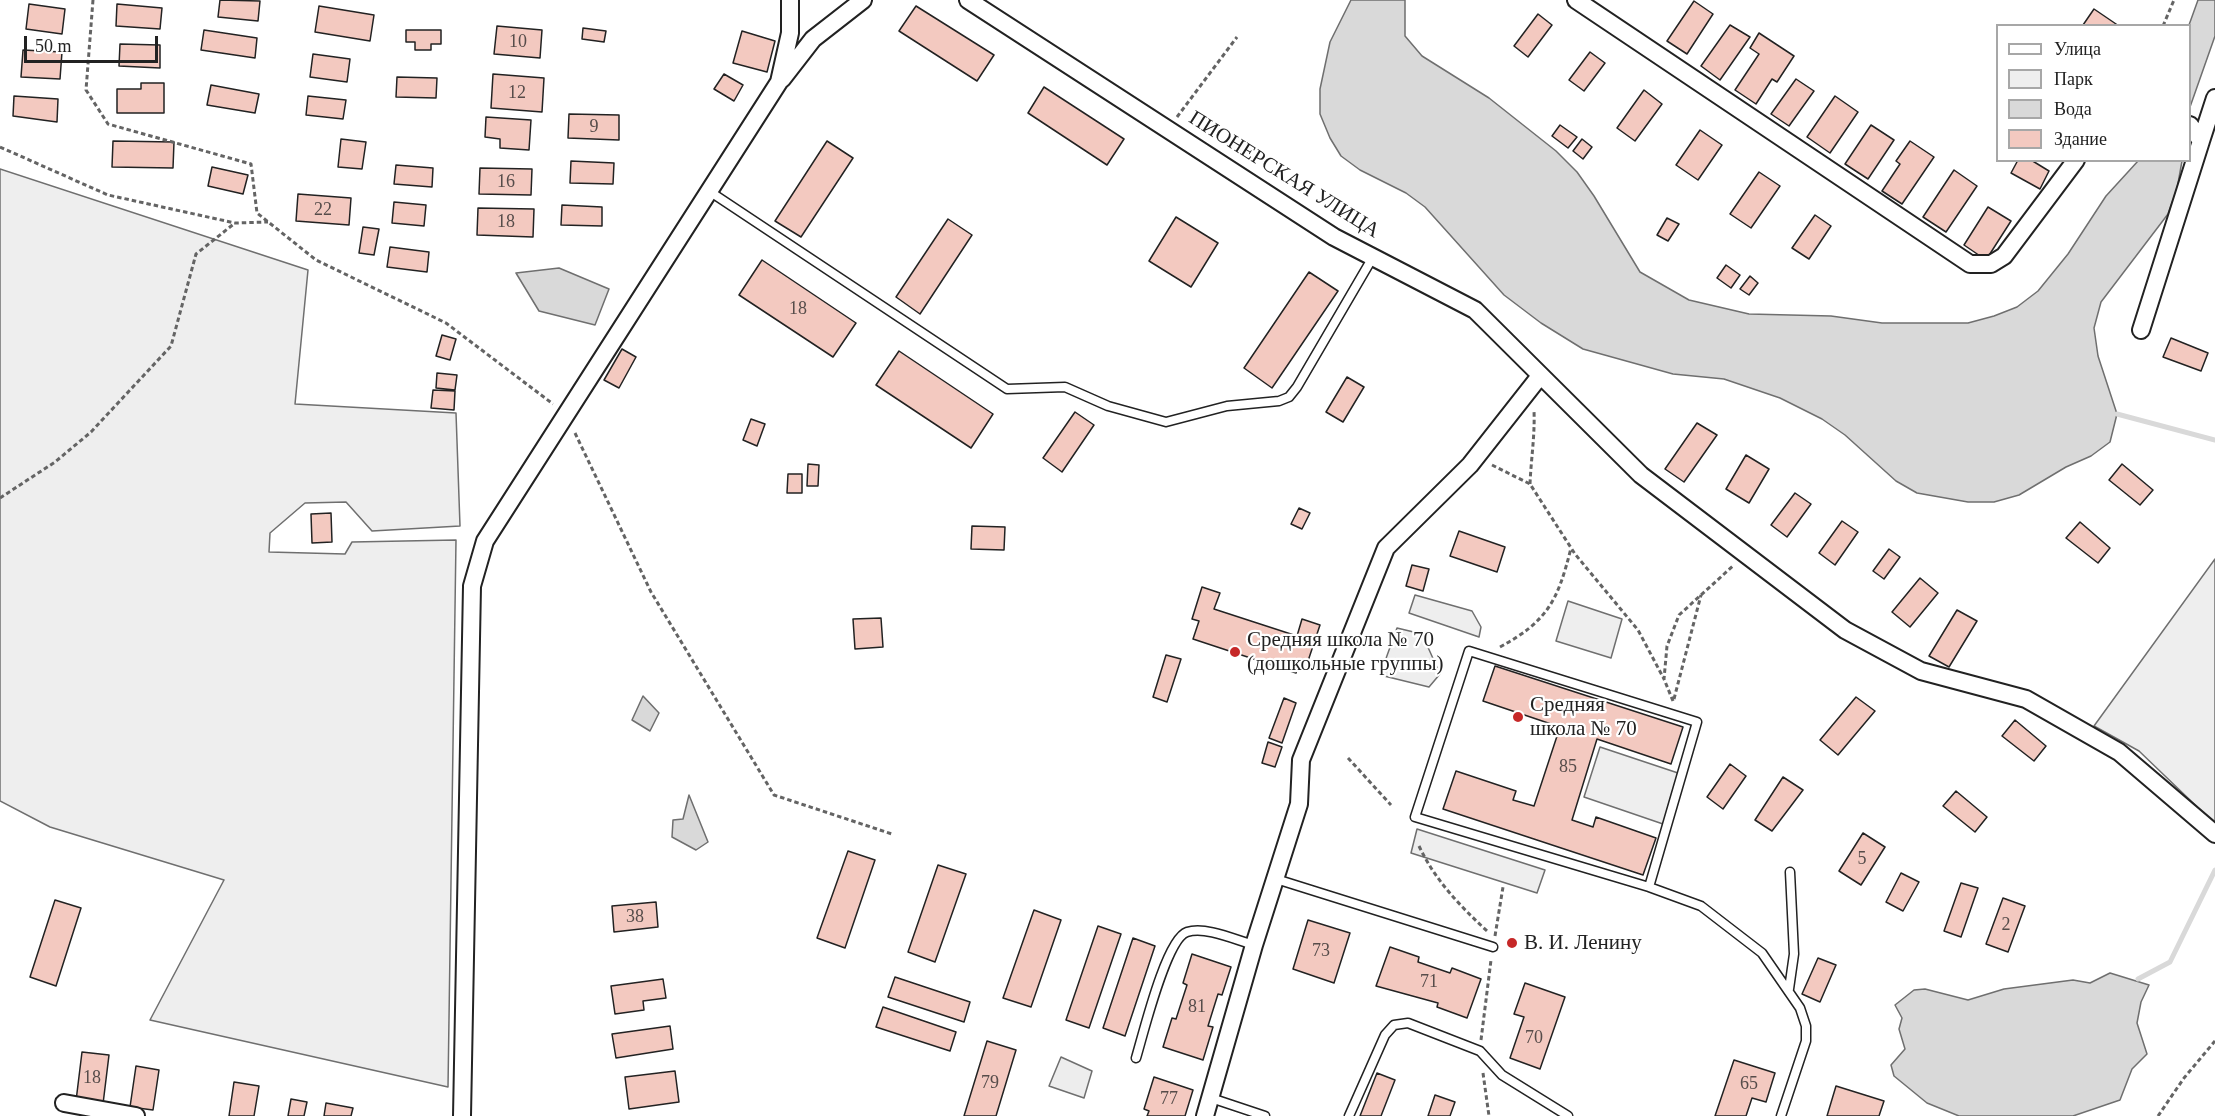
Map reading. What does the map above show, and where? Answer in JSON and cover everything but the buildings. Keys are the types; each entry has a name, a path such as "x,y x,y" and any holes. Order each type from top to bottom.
{"street":[{"path":"779,82 790,33 790,0"},
{"path":"462,1116 472,586 485,541 779,82 813,39 863,0"},
{"name":"ПИОНЕРСКАЯ УЛИЦА","path":"968,0 1334,237 1474,310 1535,382 1565,401 1641,475 1845,630 1920,671 2026,699 2119,752 2215,834"},
{"path":"1576,0 1971,264 1990,264 2004,256 2074,162"},
{"path":"2141,330 2215,98"},
{"path":"2191,126 2201,141"},
{"path":"1205,1116 1254,945 1299,804 1301,760 1386,548 1475,458 1535,382"},
{"path":"64,1103 136,1116"}],"lane":[{"path":"709,191 1007,389 1065,387 1108,406 1166,422 1227,406 1279,401 1289,397 1298,387 1373,257"},
{"path":"1649,887 1697,722 1469,651 1415,817 1649,887 1701,906 1762,953 1789,989 1800,1008 1806,1026 1806,1041 1781,1116"},
{"path":"1789,989 1794,954 1790,872"},
{"path":"1276,879 1493,947"},
{"path":"1136,1058 1166,958 1179,937 1185,932 1196,930 1254,945"},
{"path":"1349,1116 1385,1035 1394,1025 1408,1023 1480,1051 1502,1075 1568,1116"},
{"path":"1211,1098 1265,1116"}],"path":[{"path":"93,0 86,90 108,124 251,164 257,213 316,260 446,323 566,414 651,592 774,795 892,834"},
{"path":"2164,24 2174,0"},
{"path":"1167,129 1237,37"},
{"path":"0,147 108,195 235,223 269,222"},
{"path":"0,498 55,462 92,432 171,346 196,254 235,223"},
{"path":"1530,484 1530,459 1535,434 1535,382"},
{"path":"1475,458 1508,471 1530,484 1571,547 1638,630 1678,711 1686,719"},
{"path":"1485,656 1520,636 1551,608 1563,579 1571,547"},
{"path":"1664,679 1667,646 1679,615 1746,555"},
{"path":"1673,701 1701,594"},
{"path":"1348,758 1391,805"},
{"path":"1419,846 1430,869 1458,904 1495,938 1503,887"},
{"path":"1489,1116 1480,1051 1493,947"},
{"path":"2158,1116 2184,1078 2215,1041"}],"green space":[{"path":"0,169 308,270 295,404 456,413 460,526 372,531 346,502 305,503 270,533 269,552 345,554 352,542 456,540 448,1087 150,1020 224,880 50,827 0,801"},
{"path":"2215,559 2215,824 2139,751 2094,726"},
{"path":"1415,595 1472,611 1481,627 1479,637 1409,613"},
{"path":"1568,601 1622,619 1611,658 1556,641"},
{"path":"1397,628 1422,634 1440,674 1429,687 1380,675"},
{"path":"1600,747 1678,773 1663,824 1584,797"},
{"path":"1417,829 1545,870 1537,893 1411,853"}],"shaded area":[{"path":"1061,1057 1092,1071 1084,1098 1049,1086"}],"water":[{"path":"1351,0 1405,0 1405,36 1422,56 1489,98 1556,151 1577,172 1594,196 1640,272 1689,300 1749,314 1831,316 1882,323 1968,323 1994,316 2017,307 2038,291 2068,254 2106,196 2137,162 2182,162 2177,189 2168,214 2101,302 2094,328 2098,356 2117,414 2110,442 2091,456 2066,467 2019,495 1994,502 1968,502 1917,493 1896,481 1845,435 1822,419 1780,398 1724,379 1673,374 1583,349 1541,323 1504,295 1425,207 1406,193 1360,170 1341,156 1320,114 1320,89 1330,42"},
{"path":"2198,0 2215,0 2215,36 2191,104 2191,24"},
{"path":"559,268 609,289 595,325 539,311 516,273"},
{"path":"643,696 659,713 650,731 632,720"},
{"path":"689,795 708,842 696,850 672,837 673,820 683,819"},
{"path":"2110,973 2149,985 2141,1002 2137,1023 2147,1054 2132,1069 2120,1100 2073,1116 1959,1116 1927,1103 1894,1076 1891,1065 1905,1049 1899,1029 1902,1018 1895,1005 1914,990 1925,989 1968,1000 2004,989 2073,980 2090,983"}],"waterway":[{"path":"2117,414 2215,440"},
{"path":"2138,979 2170,962 2215,870"}],"place":[{"name":"Средняя школа № 70 (дошкольные группы)","path":"1235,652"},
{"name":"Средняя школа № 70","path":"1518,717"},
{"name":"В. И. Ленину","path":"1512,943"}]}
